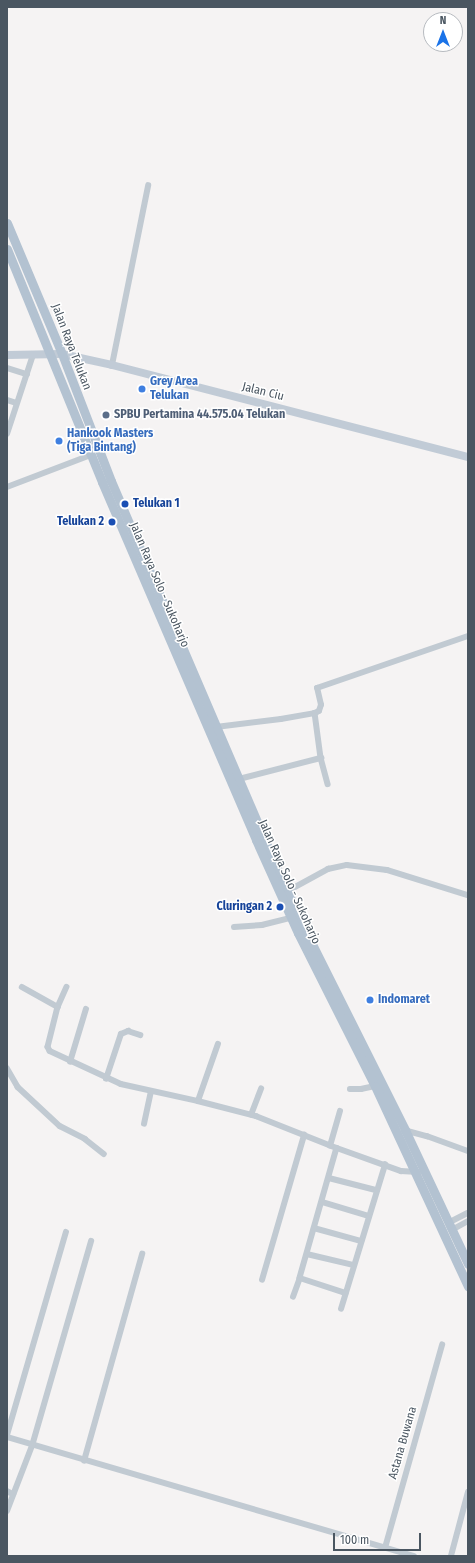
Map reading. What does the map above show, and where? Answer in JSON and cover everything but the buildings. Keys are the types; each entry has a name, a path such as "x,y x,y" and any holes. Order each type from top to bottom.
{"main road":[{"name":"Jalan Raya Telukan","path":"7,223 62,354 106,481"},
{"name":"Jalan Raya Telukan","path":"7,249 91,455 106,481"},
{"name":"Jalan Raya Solo - Sukoharjo","path":"106,481 272,865 291,918 375,1086 414,1173 468,1286"},
{"name":"Jalan Raya Solo - Sukoharjo","path":"124,522 239,779 263,844"},
{"name":"Jalan Raya Solo - Sukoharjo","path":"272,865 288,891 305,930 406,1130 468,1264"}],"street":[{"path":"112,364 148,186"},
{"name":"Jalan Ciu","path":"7,355 33,355 50,353 62,354 112,364 468,457"},
{"path":"7,434 33,355"},
{"path":"7,368 27,374"},
{"path":"7,400 17,403"},
{"path":"7,486 91,455"},
{"path":"216,727 315,713 320,709 321,705 317,688 468,636"},
{"path":"315,713 321,758 328,784"},
{"path":"239,779 321,758"},
{"path":"288,891 328,869 347,865 387,870 468,896"},
{"path":"234,927 262,926 291,918"},
{"path":"22,987 58,1007"},
{"path":"67,988 58,1007 49,1049 70,1062 120,1084 151,1092 198,1100 251,1115 330,1146 385,1165 414,1173 424,1171"},
{"path":"70,1062 86,1010"},
{"path":"106,1079 121,1034 128,1031 140,1035"},
{"path":"198,1100 218,1044"},
{"path":"7,1068 18,1087 60,1126 84,1139 104,1154"},
{"path":"350,1089 361,1089 375,1086"},
{"path":"251,1115 261,1089"},
{"path":"144,1124 151,1092"},
{"path":"330,1146 340,1111"},
{"path":"395,1130 406,1130 468,1151"},
{"path":"262,1280 304,1135"},
{"path":"293,1297 300,1278 337,1148"},
{"path":"341,1309 376,1190 385,1165"},
{"path":"329,1178 376,1190"},
{"path":"322,1202 369,1216"},
{"path":"450,1226 468,1213"},
{"path":"450,1226 468,1221"},
{"path":"314,1228 361,1241"},
{"path":"66,1232 7,1436 32,1446 414,1556"},
{"path":"7,1510 32,1446 91,1240"},
{"path":"84,1461 142,1254"},
{"path":"307,1254 354,1265"},
{"path":"300,1278 346,1293"},
{"name":"Astana Buwana","path":"385,1548 442,1346"},
{"path":"7,1491 13,1494"},
{"path":"451,1556 468,1492"}],"place":[{"name":"Grey Area Telukan","path":"142,389"},
{"name":"SPBU Pertamina 44.575.04 Telukan","path":"106,415"},
{"name":"Hankook Masters (Tiga Bintang)","path":"59,441"},
{"name":"Telukan 1","path":"125,504"},
{"name":"Telukan 2","path":"112,522"},
{"name":"Cluringan 2","path":"280,907"},
{"name":"Indomaret","path":"370,1000"}]}
